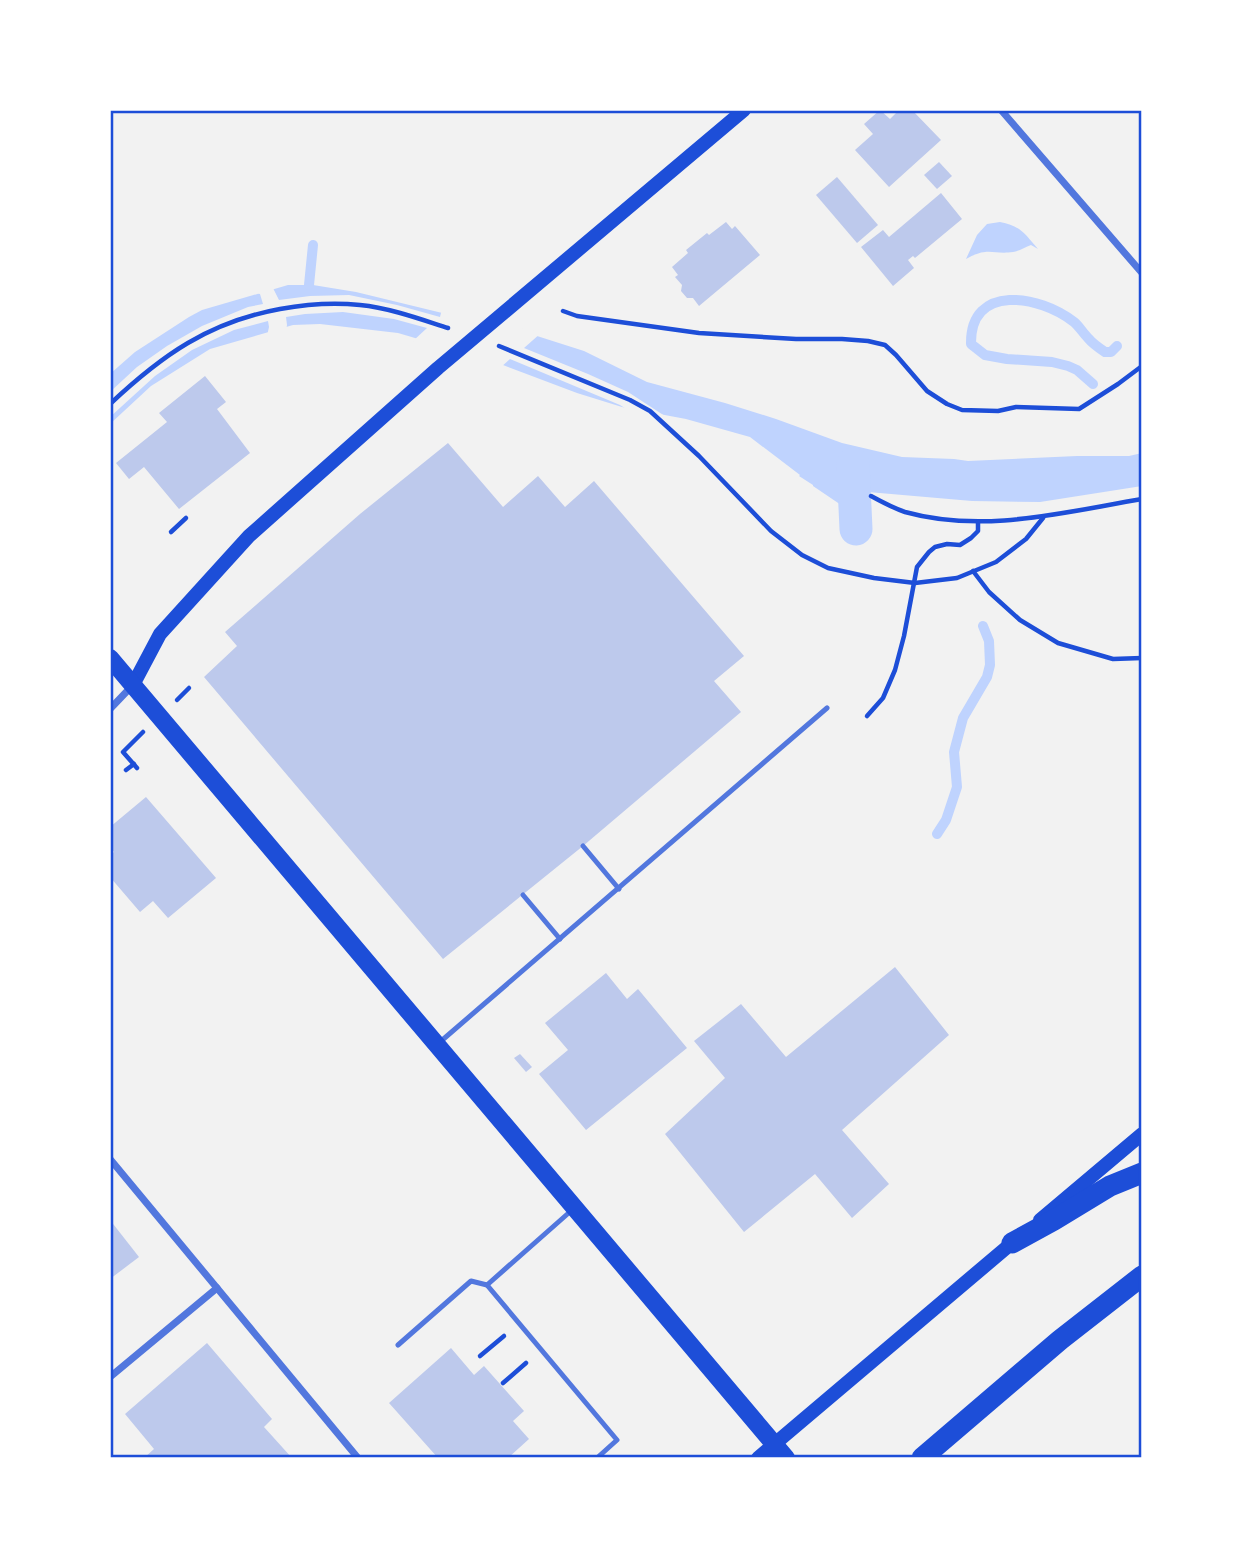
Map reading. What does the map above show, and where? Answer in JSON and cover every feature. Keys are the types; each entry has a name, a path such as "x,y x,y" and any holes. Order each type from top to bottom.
{"highway":[{"path":"1012,1243 1110,1186 1142,1173"},
{"path":"922,1458 1060,1340 1142,1276"}],"main road":[{"path":"133,685 160,634 249,536 438,368 744,110"},
{"path":"110,657 780,1451"},
{"path":"758,1458 780,1451 1012,1243 1142,1134"}],"street":[{"path":"1001,110 1142,273"},
{"path":"110,709 133,685"},
{"path":"110,1159 358,1458"},
{"path":"110,1377 217,1288"}],"lane":[{"path":"438,1044 827,708"},
{"path":"583,846 620,889"},
{"path":"523,895 560,939"},
{"path":"487,1286 575,1208"},
{"path":"398,1345 471,1280 487,1286 617,1440 597,1458"}],"path":[{"path":"563,311 577,316 699,333 842,339 885,345 927,391 962,410 998,411 1026,407 1079,409 1142,366"},
{"path":"871,496 906,512 978,522 1043,518 1142,499"},
{"path":"750,510 802,555 828,568 915,583 957,578 996,562 1026,539 1043,518"},
{"path":"171,532 186,518"},
{"path":"867,716 883,698 895,670 918,567 935,547 960,545 971,538 978,531 978,522"},
{"path":"973,571 989,592 1020,620 1058,643 1113,659 1142,659"},
{"path":"123,751 135,766 126,770"},
{"path":"480,1356 503,1336"},
{"path":"502,1383 526,1363"}],"water":[{"path":"1000,222 1018,228 1038,249 1031,245 1006,253 985,252 966,259 977,235 987,224"},
{"path":"288,285 313,285 356,292 537,336 584,351 647,382 725,403 842,443 902,457 968,461 1129,456 1142,453 1142,486 1040,502 972,501 868,492 861,506 847,509 799,476 750,437 686,419 622,407 503,365 398,333 320,324 293,325 210,349 151,386 110,424 110,374 135,352 202,310"}],"pier":[{"path":"272,286 279,300 349,295 440,317 442,309 539,332 541,333 524,348 628,392 671,420 631,412 510,359 500,368 413,341 427,328 394,319 343,312 286,317 286,331 267,336 268,321 234,330 192,350 155,376 110,417 110,392 137,367 202,326 248,307 263,304 260,294 254,292"}],"building":[{"path":"880,110 890,119 899,110 912,110 941,140 889,187 855,150 873,134 864,124"},
{"path":"939,162 952,176 937,189 924,175"},
{"path":"837,177 878,225 857,243 816,195"},
{"path":"941,193 962,219 915,258 913,256 908,260 914,268 893,286 861,247 883,230 889,237"},
{"path":"726,222 732,229 735,226 760,255 699,306 693,298 687,298 681,291 682,285 675,277 678,275 672,267 688,253 686,250"},
{"path":"205,376 226,402 217,409 250,453 179,509 144,467 129,479 116,463 167,422 159,413"},
{"path":"448,443 503,507 538,476 565,507 594,481 744,656 714,681 741,712 583,846 443,959 204,677 237,646 225,632 360,514"},
{"path":"146,797 216,878 168,918 153,901 140,912 110,877 110,855 114,852 110,847 110,827"},
{"path":"895,967 949,1035 842,1130 889,1184 852,1218 815,1174 744,1232 665,1134 725,1078 694,1041 741,1004 786,1057"},
{"path":"606,973 627,999 638,989 687,1048 586,1130 539,1074 568,1050 545,1023"},
{"path":"520,1054 532,1067 526,1072 514,1058"},
{"path":"110,1220 139,1257 110,1279"},
{"path":"207,1343 272,1419 264,1427 292,1458 144,1458 154,1449 125,1414"},
{"path":"451,1348 474,1375 484,1366 524,1411 513,1421 529,1439 508,1458 438,1458 389,1403"}],"waterway":[{"path":"309,285 313,245"},
{"path":"1093,384 1068,366 985,355 971,344 974,324 982,311 994,303 1026,301 1043,305 1074,322 1105,352 1111,352 1117,346"},
{"path":"853,464 856,529"},
{"path":"937,834 946,820 957,787 954,752 963,718 987,677 990,665 989,641 983,626"}]}
